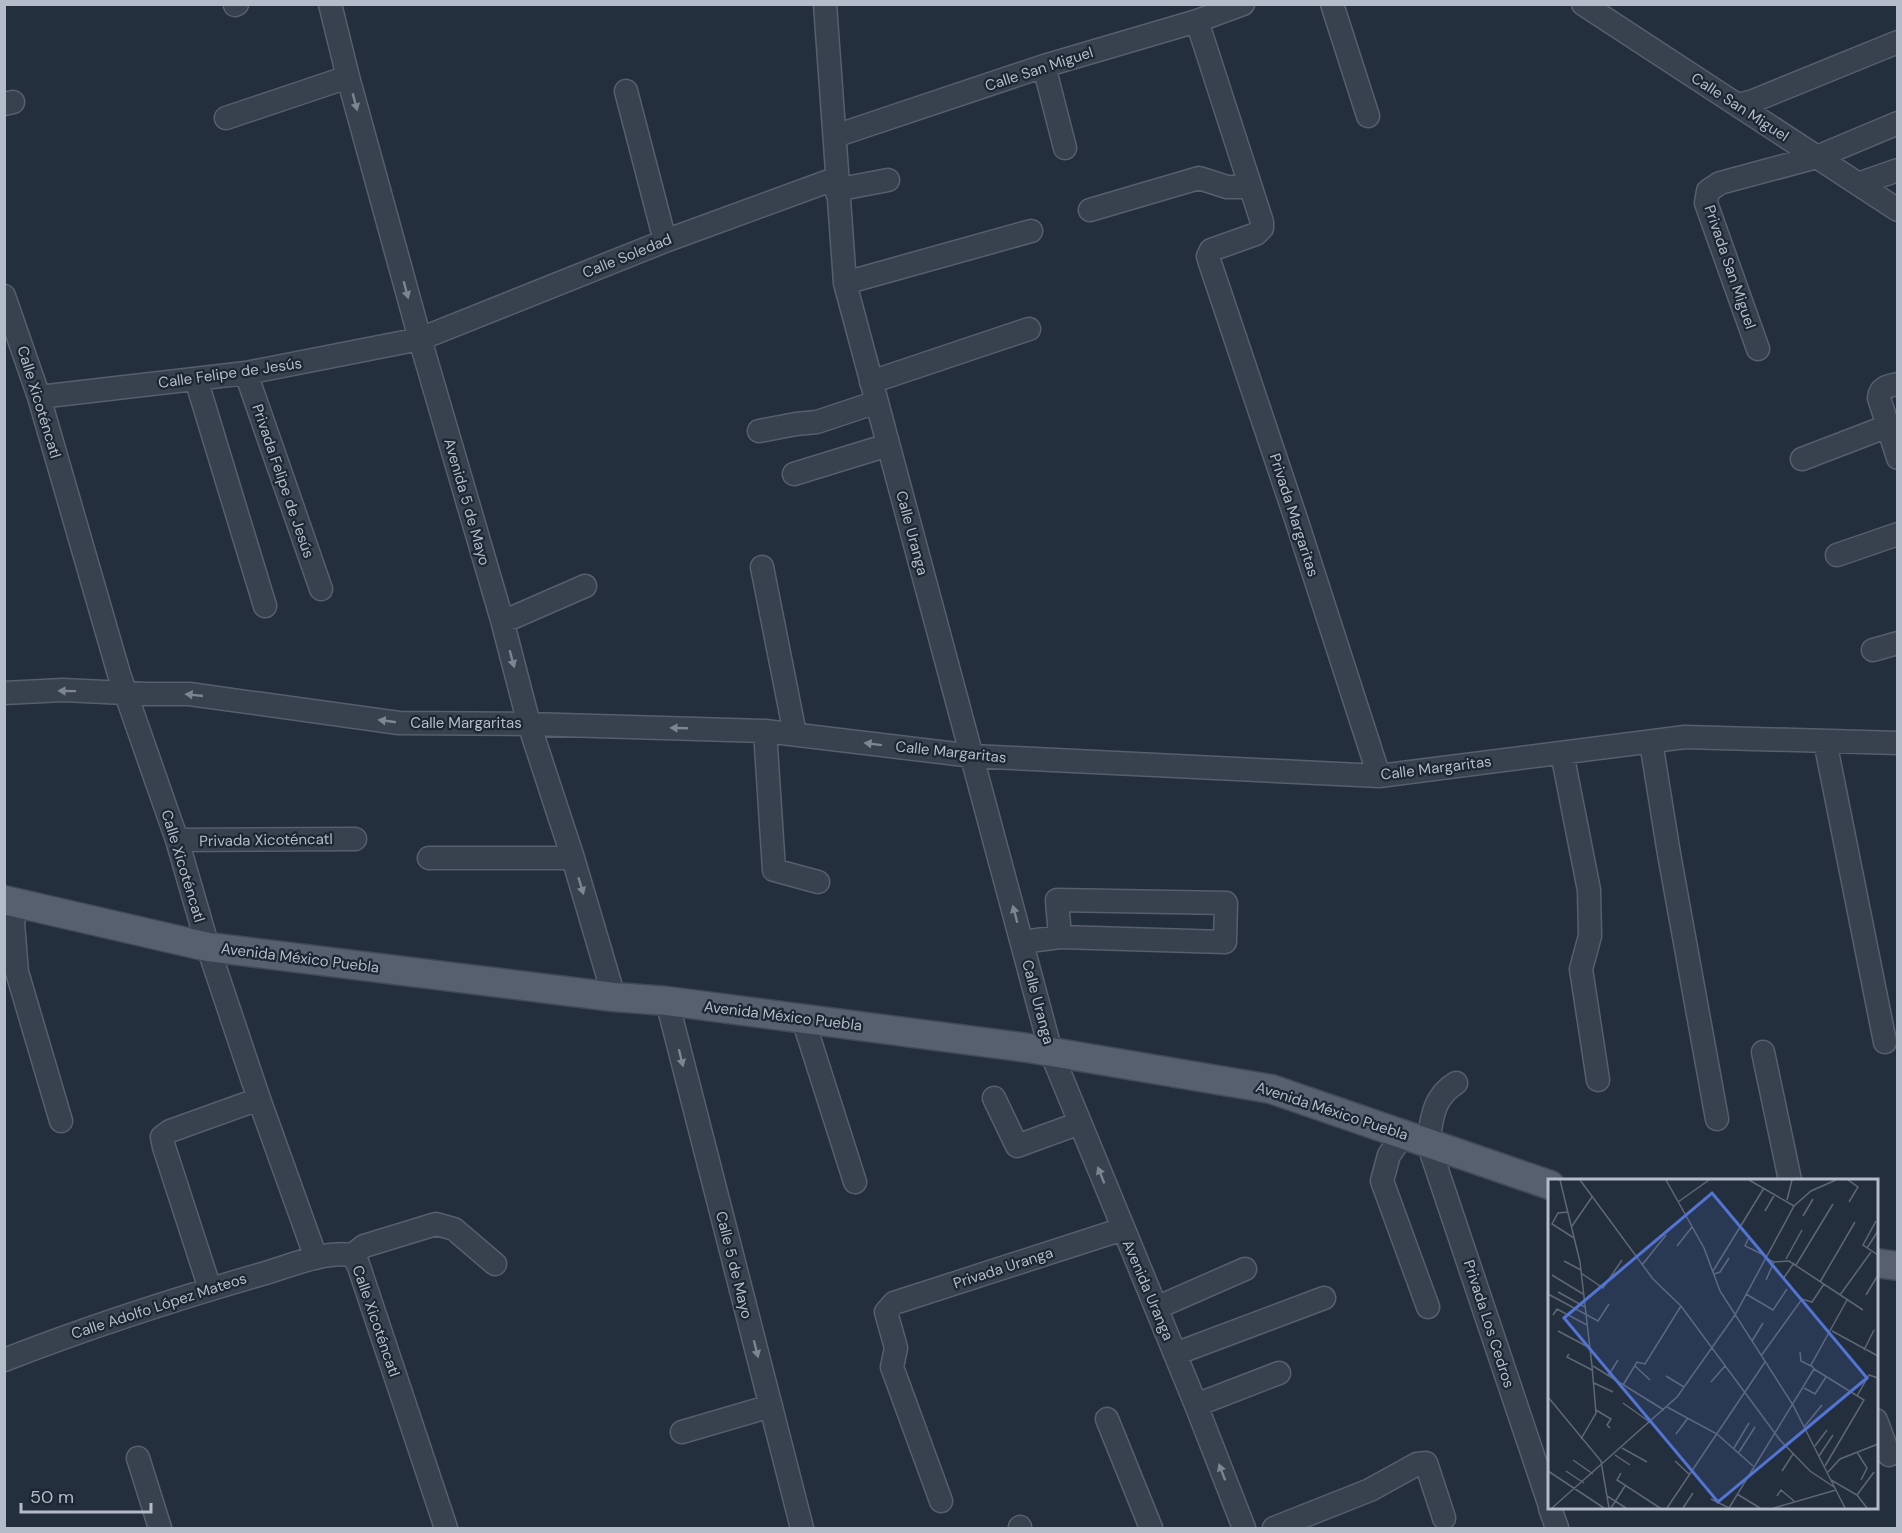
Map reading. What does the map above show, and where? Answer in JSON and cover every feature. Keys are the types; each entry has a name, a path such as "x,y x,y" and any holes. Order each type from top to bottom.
{"main road":[{"name":"Avenida México Puebla","path":"10,901 208,947 614,997 667,1001 1052,1052 1271,1089 1548,1184"},
{"path":"1878,1263 1898,1266"}],"street":[{"name":"Avenida 5 de Mayo","path":"330,4 420,339 502,620 529,724 573,858 614,997"},
{"name":"Calle Uranga","path":"825,4 844,283 1052,1052"},
{"name":"Calle San Miguel","path":"835,136 1044,66 1197,21 1243,4"},
{"path":"1332,4 1368,116"},
{"name":"Calle San Miguel","path":"1587,5 1898,210"},
{"path":"1090,210 1198,178 1227,187 1250,187 1197,21"},
{"path":"1737,105 1753,101 1898,42"},
{"path":"1044,66 1065,148"},
{"path":"226,118 348,76"},
{"path":"626,91 665,241"},
{"path":"1817,156 1898,123"},
{"name":"Privada San Miguel","path":"1758,349 1706,203 1708,191 1720,183 1817,156"},
{"path":"1858,184 1898,170"},
{"name":"Calle Soledad","path":"420,339 665,241 837,185 846,188 888,180"},
{"name":"Privada Margaritas","path":"1250,187 1262,228 1256,234 1212,250 1208,256 1296,519 1378,776"},
{"path":"844,283 1031,231"},
{"name":"Calle Xicoténcatl","path":"4,296 10,330 39,397 125,693 177,840 208,947 259,1099 316,1258 342,1253 352,1255 358,1264 446,1528"},
{"path":"759,431 817,422 874,392 1029,329"},
{"name":"Calle Felipe de Jesús","path":"39,397 246,374 420,339"},
{"name":"Privada Felipe de Jesús","path":"246,374 321,589"},
{"path":"196,379 265,606"},
{"path":"1898,384 1885,387 1880,392 1879,398 1898,458"},
{"path":"1802,459 1888,426"},
{"path":"794,474 888,445"},
{"path":"1837,555 1898,534"},
{"path":"762,567 795,734"},
{"path":"502,620 585,586"},
{"path":"1873,650 1898,643"},
{"name":"Calle Margaritas","path":"4,693 63,690 189,694 399,723 529,724 765,731 973,756 1378,776 1685,737 1898,743"},
{"path":"765,731 774,870 818,882"},
{"path":"1825,741 1885,1042"},
{"path":"1651,742 1717,1119"},
{"path":"1562,753 1589,890 1590,936 1581,969 1598,1080"},
{"name":"Privada Xicoténcatl","path":"177,840 355,839"},
{"path":"429,858 573,858"},
{"path":"1022,942 1060,937 1225,942 1226,903 1057,900 1060,937"},
{"path":"10,901 17,972 61,1121"},
{"name":"Calle 5 de Mayo","path":"667,1001 802,1528"},
{"path":"803,1019 855,1182"},
{"name":"Avenida Uranga","path":"1052,1052 1196,1405 1242,1528"},
{"path":"1763,1052 1790,1179"},
{"path":"1428,1307 1382,1181 1389,1155 1416,1138 1445,1090 1456,1083"},
{"path":"994,1098 1017,1146 1080,1123"},
{"path":"210,1289 162,1137 170,1131 259,1099"},
{"name":"Privada Los Cedros","path":"1416,1138 1548,1501"},
{"path":"352,1255 364,1246 436,1224 454,1229 495,1264"},
{"name":"Privada Uranga","path":"941,1501 892,1366 896,1348 886,1312 894,1303 1123,1230"},
{"name":"Calle Adolfo López Mateos","path":"4,1360 72,1334 210,1289 316,1258"},
{"path":"1156,1308 1245,1269"},
{"path":"1175,1354 1324,1298"},
{"path":"1196,1405 1279,1373"},
{"path":"682,1432 771,1406"},
{"path":"1107,1419 1151,1528"},
{"path":"1878,1425 1889,1455"},
{"path":"138,1458 160,1528"},
{"path":"1274,1528 1370,1490 1417,1464 1426,1463 1444,1518"},
{"name":"Privada Los Cedros","path":"1551,1509 1557,1528"}]}
